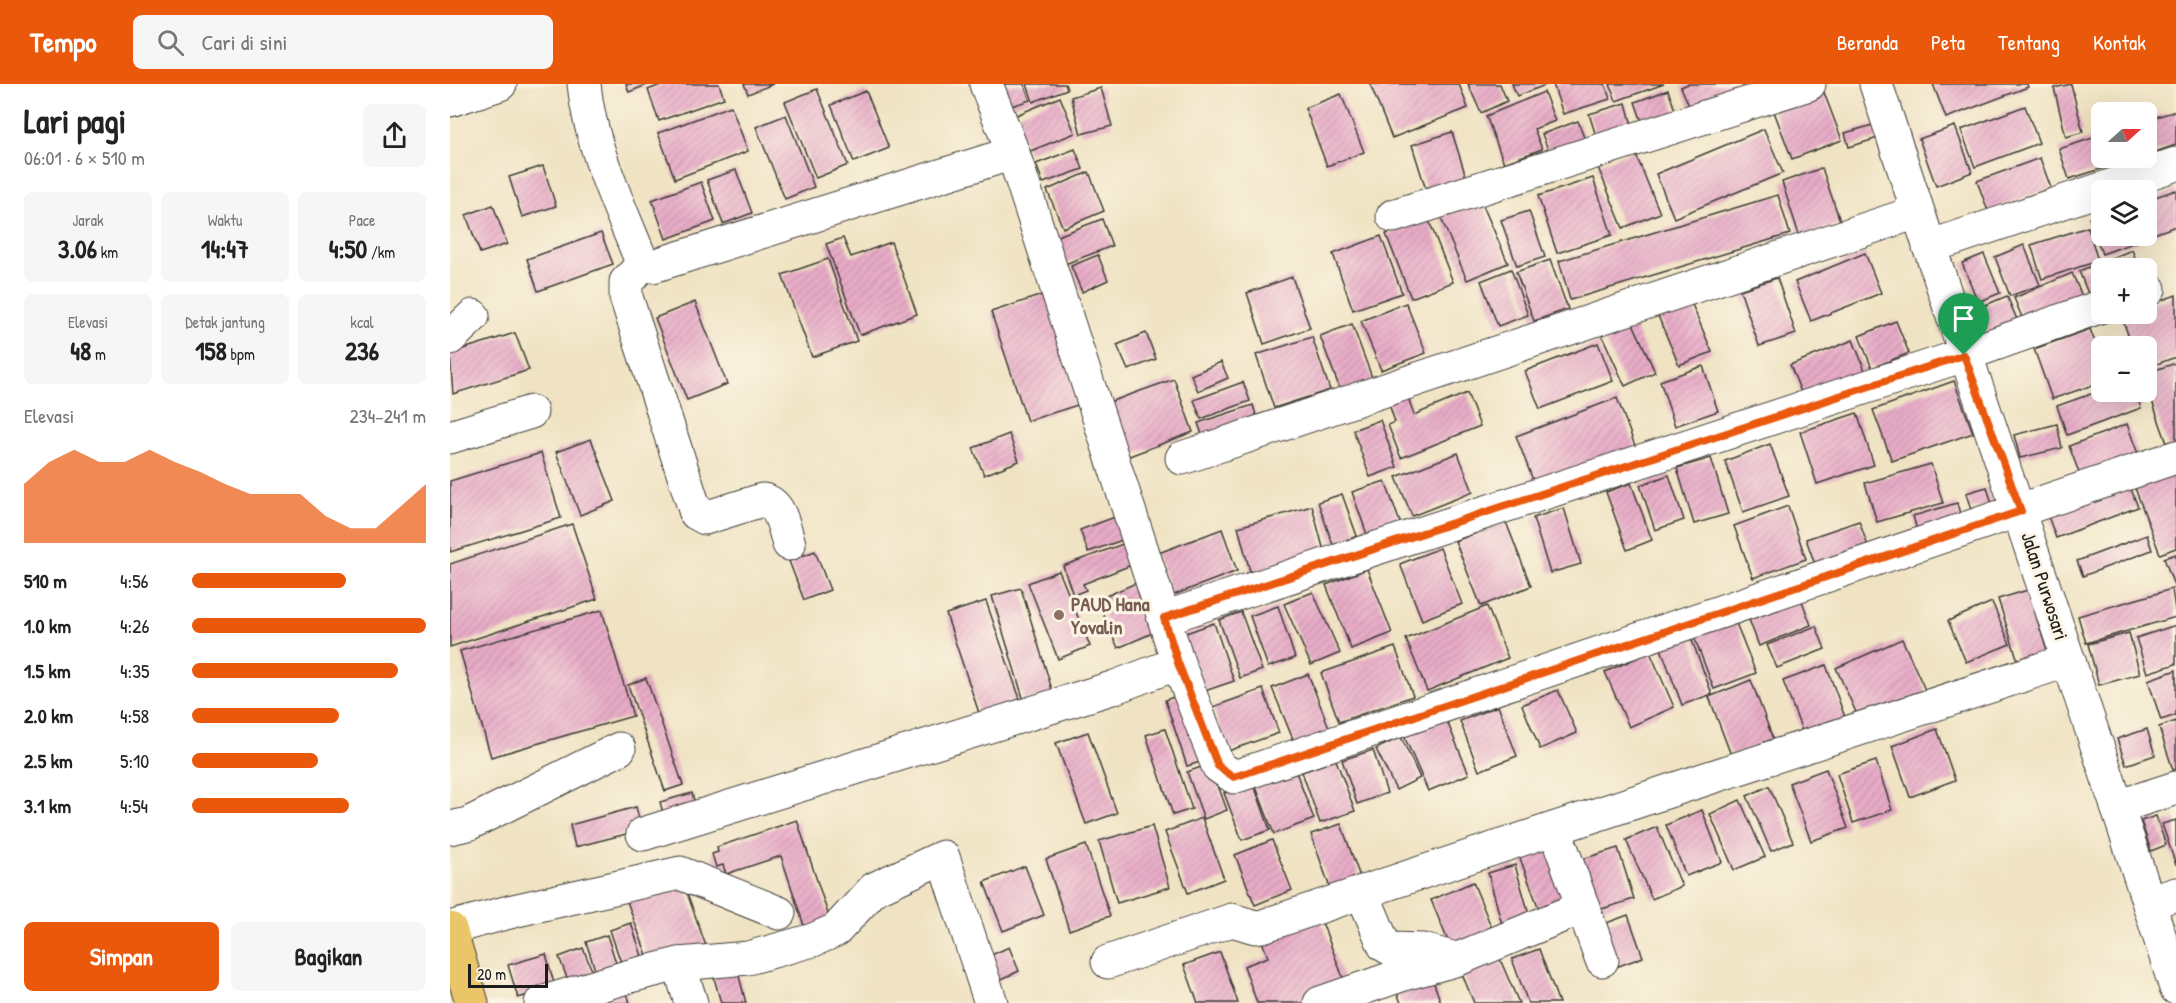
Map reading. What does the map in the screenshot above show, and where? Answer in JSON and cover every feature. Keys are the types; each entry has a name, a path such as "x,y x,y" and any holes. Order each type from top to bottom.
{"highway":[{"path":"450,929 472,1003"}],"street":[{"path":"450,100 500,84"},
{"path":"584,84 586,107 598,154 644,263 653,266 1013,153"},
{"path":"986,84 1013,153 1178,663 1218,766 1234,777 2176,457"},
{"path":"1393,216 1809,84"},
{"name":"Jalan Purwosari","path":"1876,84 1964,355 2021,511 2117,807 2162,899 2174,977"},
{"path":"1929,246 2176,164"},
{"path":"1182,458 1917,212"},
{"path":"644,263 626,282 626,297 696,513 705,518 762,500 768,501 776,506 789,544"},
{"path":"1164,618 1964,355 2091,310"},
{"path":"450,338 473,316"},
{"path":"450,437 531,412"},
{"path":"1108,962 1232,920 1263,927 1458,859 1555,830 2069,660"},
{"path":"643,834 1104,691 1178,663"},
{"path":"450,828 468,824 619,749"},
{"path":"2117,807 2176,788"},
{"path":"1555,830 1602,960"},
{"path":"561,1000 634,989 679,964 748,958 813,940 836,930 874,889 943,857 991,1003"},
{"path":"450,929 513,911 680,873 778,913"},
{"path":"1362,892 1384,945 1391,949 1423,950 1458,959"},
{"path":"1320,1003 1407,973 1458,959 1583,908"},
{"path":"679,964 691,1003"}],"building":[{"path":"626,84 649,84 629,92"},
{"path":"663,84 719,84 724,98 659,121 648,90"},
{"path":"744,84 773,84 748,94"},
{"path":"999,84 1024,84 1030,100 1008,107"},
{"path":"1027,84 1065,84 1067,89 1033,102"},
{"path":"1370,84 1459,84 1468,108 1392,138"},
{"path":"1468,84 1500,84 1507,101 1481,113"},
{"path":"1512,84 1548,84 1517,96"},
{"path":"1553,84 1605,84 1610,99 1563,114"},
{"path":"1610,84 1664,84 1616,101"},
{"path":"1688,84 1742,84 1745,91 1692,113 1681,87"},
{"path":"1933,84 2027,84 2028,87 1946,118"},
{"path":"2071,84 2083,132 2066,137 2054,88"},
{"path":"1101,88 1112,126 1081,134 1071,97"},
{"path":"817,89 848,165 816,178 785,102"},
{"path":"1668,90 1676,113 1643,125 1635,102"},
{"path":"1823,90 1842,140 1792,159 1773,109"},
{"path":"866,91 889,148 854,162 831,105"},
{"path":"1544,92 1555,121 1534,129 1542,149 1504,163 1486,116"},
{"path":"1341,94 1364,152 1327,166 1305,108"},
{"path":"1060,97 1075,133 1028,152 1014,116"},
{"path":"1626,103 1633,129 1597,139 1589,114"},
{"path":"731,106 748,151 675,179 658,133"},
{"path":"2025,106 2039,143 1975,167 1961,130"},
{"path":"2176,111 2176,145 2157,151 2157,117"},
{"path":"786,115 814,187 785,199 756,127"},
{"path":"1578,121 1587,146 1552,160 1542,134"},
{"path":"1873,125 1878,138 1849,147 1845,133"},
{"path":"1955,126 1972,172 1936,186 1919,139"},
{"path":"1764,129 1783,173 1674,218 1656,174"},
{"path":"1452,132 1467,180 1427,193 1412,145"},
{"path":"2091,139 2091,168 2104,168 2069,179 2059,149"},
{"path":"1075,149 1083,169 1043,183 1036,164"},
{"path":"1634,150 1660,213 1623,228 1597,165"},
{"path":"2040,158 2051,188 1988,211 1977,181"},
{"path":"543,166 556,206 522,217 509,177"},
{"path":"1822,168 1841,224 1800,238 1782,182"},
{"path":"736,170 752,213 723,224 707,180"},
{"path":"1089,172 1104,211 1063,228 1047,190"},
{"path":"1593,178 1612,235 1557,253 1538,196"},
{"path":"701,182 715,221 666,239 652,200"},
{"path":"2176,190 2176,226 2157,233 2157,196"},
{"path":"1778,195 1790,234 1570,300 1559,261"},
{"path":"1481,201 1508,263 1467,280 1441,218"},
{"path":"493,205 507,244 480,253 466,215"},
{"path":"1529,211 1545,257 1517,266 1501,220"},
{"path":"1428,218 1453,282 1411,298 1386,234"},
{"path":"1102,219 1112,246 1065,264 1055,237"},
{"path":"2088,227 2091,246 2094,246 2097,258 2091,258 2091,263 2042,279 2031,245"},
{"path":"601,233 613,264 538,291 527,259"},
{"path":"1381,236 1402,293 1353,310 1333,254"},
{"path":"843,238 851,257 891,242 917,314 860,335 826,244"},
{"path":"2024,245 2040,285 2010,296 1995,257"},
{"path":"2099,246 2124,246 2102,254"},
{"path":"2132,250 2135,258 2112,258"},
{"path":"1865,253 1881,293 1811,321 1795,282"},
{"path":"1984,254 2000,293 1978,302 1962,263"},
{"path":"1098,255 1108,280 1082,292 1071,266"},
{"path":"828,259 857,341 812,357 782,275"},
{"path":"1550,260 1568,309 1534,321 1516,272"},
{"path":"2091,266 2091,301 2079,271"},
{"path":"1511,269 1528,315 1498,326 1481,281"},
{"path":"2072,273 2085,303 2026,327 2014,298"},
{"path":"1292,277 1310,328 1264,344 1247,293"},
{"path":"1777,278 1796,334 1759,346 1740,290"},
{"path":"1051,292 1087,402 1027,421 991,312"},
{"path":"2176,295 2176,357 2157,364 2157,336 2128,336 2124,324 2157,324 2157,302"},
{"path":"2007,296 2021,329 1988,343 1974,310"},
{"path":"695,302 727,384 687,400 655,318"},
{"path":"1691,302 1712,352 1679,365 1658,316"},
{"path":"1406,303 1426,353 1381,370 1361,321"},
{"path":"1631,319 1655,372 1625,386 1601,333"},
{"path":"1896,321 1909,353 1872,368 1859,336"},
{"path":"1352,324 1373,380 1341,392 1320,336"},
{"path":"2090,329 2093,336 2091,386 2052,399 2034,349"},
{"path":"515,333 529,370 453,394 450,353"},
{"path":"1146,333 1156,359 1128,370 1117,345"},
{"path":"1312,337 1330,390 1274,408 1256,355"},
{"path":"1853,340 1866,373 1803,397 1790,365"},
{"path":"1598,343 1613,381 1540,409 1525,371"},
{"path":"1221,362 1228,378 1198,391 1191,375"},
{"path":"2176,363 2176,450 2170,452 2152,402 2157,402 2157,369"},
{"path":"1703,366 1718,411 1675,426 1660,381"},
{"path":"1174,379 1193,432 1124,458 1104,404"},
{"path":"1954,381 1973,433 1892,461 1873,410"},
{"path":"1243,382 1250,401 1201,419 1194,400"},
{"path":"1467,393 1480,426 1401,458 1388,425 1395,422 1388,401 1407,394 1414,415"},
{"path":"2091,394 2091,402 2139,402 2141,408 2067,435 2057,406"},
{"path":"1617,398 1637,451 1536,488 1516,436"},
{"path":"1253,405 1260,429 1206,446 1198,423"},
{"path":"1857,413 1874,465 1817,484 1800,432"},
{"path":"1380,420 1397,467 1370,477 1353,430"},
{"path":"2057,424 2062,448 2020,458 2014,435"},
{"path":"2127,424 2141,462 2083,483 2069,446"},
{"path":"1009,434 1019,461 984,475 973,448"},
{"path":"591,439 615,501 580,515 556,452"},
{"path":"1770,444 1789,496 1743,512 1725,461"},
{"path":"541,453 561,518 450,552 450,481"},
{"path":"1458,453 1473,492 1412,516 1396,477"},
{"path":"1711,458 1728,514 1694,524 1677,468"},
{"path":"1931,464 1943,503 1877,522 1865,483"},
{"path":"2176,473 2176,548 2160,554 2135,488"},
{"path":"1669,475 1684,520 1655,530 1640,485"},
{"path":"1385,481 1402,528 1369,540 1352,492"},
{"path":"1631,483 1652,540 1627,550 1606,492"},
{"path":"2129,484 2138,507 2056,538 2048,516"},
{"path":"1987,487 1992,504 1971,510 1966,493"},
{"path":"1342,494 1357,536 1333,545 1318,502"},
{"path":"1957,503 1962,521 1918,534 1913,516"},
{"path":"1312,506 1325,555 1251,575 1238,527"},
{"path":"1788,506 1806,559 1753,578 1734,526"},
{"path":"1564,508 1581,564 1550,573 1533,518"},
{"path":"1123,514 1131,537 1088,552 1080,530"},
{"path":"1859,521 1870,552 1817,570 1806,539"},
{"path":"1506,522 1531,586 1481,606 1455,541"},
{"path":"572,524 597,599 450,647 450,564"},
{"path":"1222,529 1237,571 1171,596 1156,554"},
{"path":"2147,535 2152,550 2083,576 2077,561"},
{"path":"1131,541 1139,562 1083,584 1086,590 1073,595 1063,566"},
{"path":"1440,548 1462,604 1422,620 1400,564"},
{"path":"815,551 830,590 804,600 789,561"},
{"path":"2176,554 2176,591 2164,558"},
{"path":"1367,569 1392,633 1351,649 1326,585"},
{"name":"PAUD Hana Yovalin","path":"1059,571 1090,646 1058,659 1028,583"},
{"path":"1136,583 1157,631 1118,648 1097,600"},
{"path":"1021,588 1053,693 1024,701 992,596"},
{"path":"2172,589 2176,617 2086,643 2078,616"},
{"path":"2028,590 2047,651 2018,661 1998,599"},
{"path":"1313,592 1340,653 1311,665 1284,604"},
{"path":"1799,593 1811,625 1759,646 1747,614"},
{"path":"986,601 1020,699 979,713 946,614"},
{"path":"1992,602 2010,644 1966,662 1948,621"},
{"path":"1278,606 1295,658 1268,667 1250,616"},
{"path":"1487,606 1508,658 1427,691 1406,639"},
{"path":"602,610 633,716 491,757 460,651"},
{"path":"1241,612 1262,670 1240,678 1219,620"},
{"path":"1734,618 1756,673 1714,689 1693,634"},
{"path":"1214,623 1234,681 1196,694 1175,637"},
{"path":"2176,625 2176,664 2147,673 2136,638"},
{"path":"1816,626 1825,649 1777,668 1767,645"},
{"path":"2129,633 2140,674 2099,685 2088,644"},
{"path":"1690,635 1712,694 1682,705 1660,646"},
{"path":"1902,639 1926,692 1860,721 1836,668"},
{"path":"1395,647 1413,696 1339,722 1321,673"},
{"path":"1650,652 1674,707 1629,727 1605,672"},
{"path":"1826,665 1846,720 1804,736 1783,681"},
{"path":"2176,670 2176,715 2161,720 2148,680"},
{"path":"1308,674 1332,735 1297,749 1272,688"},
{"path":"646,678 683,785 665,791 628,685"},
{"path":"1751,680 1773,739 1731,755 1709,697"},
{"path":"1263,689 1279,733 1228,751 1213,707"},
{"path":"1558,690 1577,733 1540,749 1522,705"},
{"path":"1186,693 1207,760 1187,766 1165,700"},
{"path":"1498,706 1517,756 1479,771 1460,721"},
{"path":"1446,719 1469,774 1428,791 1404,736"},
{"path":"2176,721 2176,769 2173,770 2159,727"},
{"path":"1165,729 1192,809 1173,815 1146,735"},
{"path":"1937,729 1955,780 1910,797 1892,746"},
{"path":"2147,729 2155,755 2126,765 2117,739"},
{"path":"1088,732 1117,813 1086,824 1056,743"},
{"path":"1401,737 1420,778 1396,790 1376,749"},
{"path":"1373,750 1387,793 1357,804 1342,760"},
{"path":"1336,760 1355,811 1320,823 1302,772"},
{"path":"1876,761 1892,810 1853,823 1837,774"},
{"path":"1210,764 1227,810 1204,819 1187,772"},
{"path":"1294,767 1314,819 1274,834 1254,782"},
{"path":"1826,769 1848,828 1811,841 1789,783"},
{"path":"1253,782 1270,830 1242,840 1224,793"},
{"path":"1769,786 1793,842 1771,851 1747,796"},
{"path":"692,793 697,812 665,820 660,802"},
{"path":"1740,800 1765,857 1734,870 1710,814"},
{"path":"636,807 642,830 575,847 570,825"},
{"path":"1702,810 1722,862 1686,876 1666,825"},
{"path":"2156,816 2166,845 2151,851 2141,821"},
{"path":"1202,818 1224,879 1188,893 1165,832"},
{"path":"797,820 833,929 808,938 781,856 726,874 723,865 716,867 712,854 718,852 717,847"},
{"path":"2176,820 2176,865 2162,824"},
{"path":"1341,824 1360,877 1330,888 1311,834"},
{"path":"1152,826 1170,887 1117,903 1099,841"},
{"path":"1657,827 1682,886 1652,899 1626,840"},
{"path":"1548,839 1573,906 1542,917 1517,850"},
{"path":"1272,840 1292,890 1255,905 1235,855"},
{"path":"1086,845 1110,916 1069,930 1046,859"},
{"path":"1618,848 1634,899 1592,912 1576,861"},
{"path":"1515,865 1531,921 1503,928 1488,873"},
{"path":"1025,866 1044,915 1003,931 984,882"},
{"path":"681,876 706,946 651,966 625,896"},
{"path":"1473,882 1495,936 1453,953 1431,900"},
{"path":"1628,915 1643,957 1608,970 1593,928"},
{"path":"1320,917 1347,988 1307,1003 1257,1003 1244,966 1268,957 1261,939"},
{"path":"631,923 642,956 621,963 610,930"},
{"path":"607,935 618,969 597,976 586,942"},
{"path":"1009,947 1019,971 995,982 985,958"},
{"path":"583,948 593,973 569,983 559,957"},
{"path":"1539,949 1559,1003 1528,1003 1512,959"},
{"path":"1220,952 1238,1003 1198,1003 1184,965"},
{"path":"546,954 555,987 518,998 508,965"},
{"path":"1499,957 1519,1003 1474,1003 1462,974"},
{"path":"735,961 746,1003 721,1003 711,967"},
{"path":"1432,978 1441,1003 1401,1003 1396,990"},
{"path":"626,990 630,1003 586,1003"}],"place":[{"name":"PAUD Hana Yovalin","path":"1059,615"}],"route":[{"path":"1964,355 2021,511 1234,777 1224,773 1218,766 1178,663 1164,618 1216,599 1964,355"}]}
